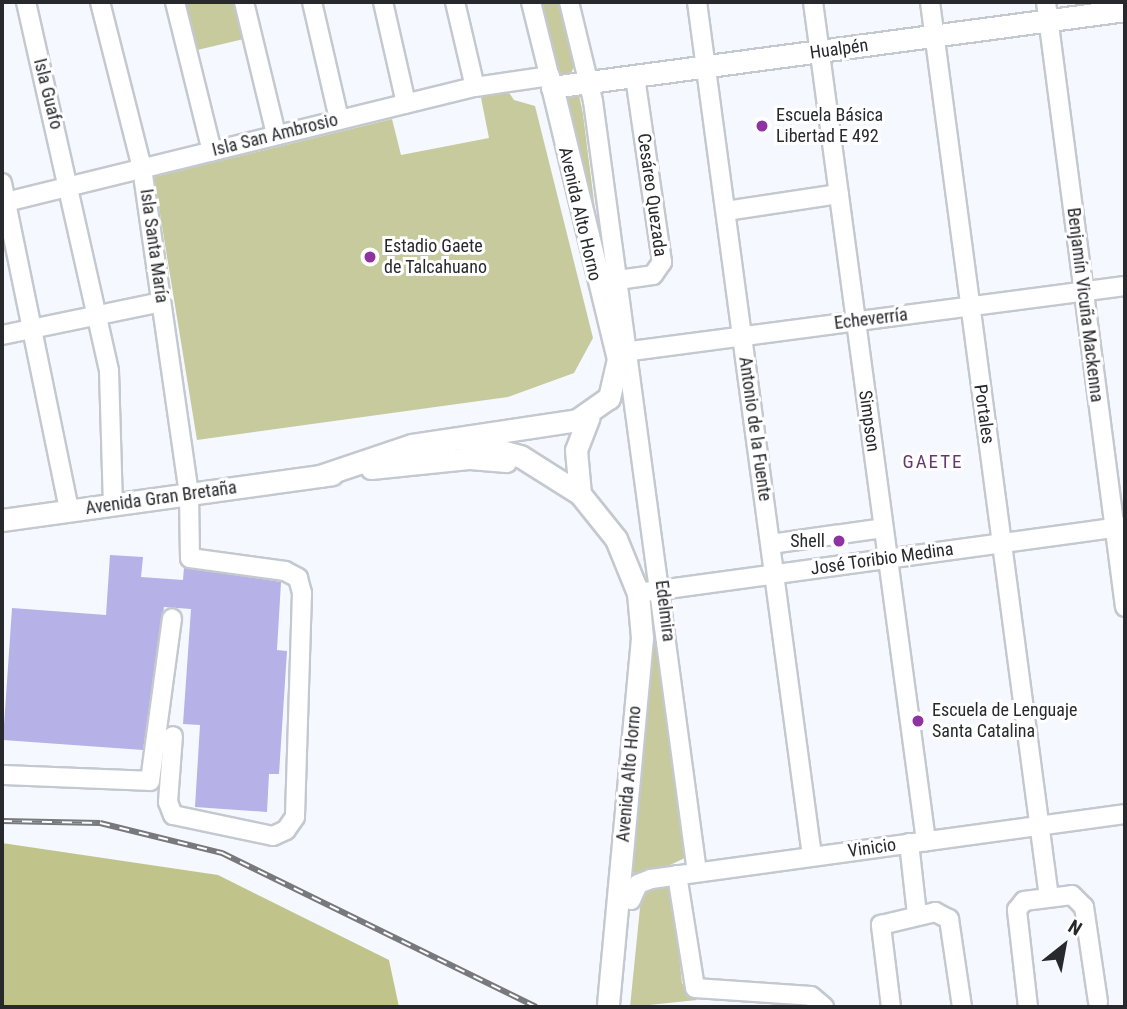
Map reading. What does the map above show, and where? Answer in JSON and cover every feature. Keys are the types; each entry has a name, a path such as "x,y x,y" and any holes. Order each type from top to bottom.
{"main road":[{"name":"Hualpén","path":"551,82 589,82 935,36 1048,11 1125,10"},
{"name":"Avenida Alto Horno","path":"551,82 622,352 614,390 589,416"},
{"name":"Avenida Gran Bretaña","path":"320,476 431,442 589,416"},
{"path":"580,494 576,450 589,416"},
{"name":"Avenida Gran Bretaña","path":"467,442 489,433"},
{"name":"Avenida Gran Bretaña","path":"431,442 467,442 504,450 545,471 580,494"},
{"path":"419,462 467,442"},
{"name":"Avenida Gran Bretaña","path":"2,520 419,462 487,458 545,471"},
{"name":"Avenida Alto Horno","path":"580,494 616,539 638,593 642,638 608,1007"},
{"name":"Avenida Alto Horno","path":"621,864 631,900 622,1007"}],"street":[{"name":"Isla Guafo","path":"26,2 71,186 113,397 113,504"},
{"name":"Isla Santa María","path":"100,2 142,168 189,494 190,558 285,571 300,586 295,817 286,830 273,836 173,815 168,802 173,736"},
{"path":"175,2 212,150"},
{"path":"244,2 276,134"},
{"path":"313,2 339,119"},
{"path":"383,2 406,103"},
{"path":"455,2 475,87"},
{"name":"Avenida Alto Horno","path":"531,2 551,82"},
{"name":"Avenida Alto Horno","path":"569,2 589,82 618,280 622,352"},
{"name":"Antonio de la Fuente","path":"697,2 771,544 780,574 812,856"},
{"name":"Simpson","path":"813,2 883,528 880,560 917,842 917,914"},
{"name":"Portales","path":"930,2 1049,897"},
{"name":"Benjamín Vicuña Mackenna","path":"1048,11 1084,292 1120,527 1125,607"},
{"name":"Cesáreo Quezada","path":"618,280 653,275 662,262 635,76"},
{"name":"Isla San Ambrosio","path":"4,202 475,87 551,82"},
{"path":"2,183 4,202 36,328 69,510"},
{"path":"726,211 839,194"},
{"name":"Echeverría","path":"622,352 1125,286"},
{"path":"2,335 162,302"},
{"name":"Edelmira","path":"622,352 663,590 697,872"},
{"name":"José Toribio Medina","path":"638,593 1120,527"},
{"path":"771,544 883,528"},
{"path":"860,531 880,560"},
{"path":"820,537 824,568"},
{"path":"780,574 792,541"},
{"path":"2,775 150,781 172,618"},
{"name":"Vinicio","path":"631,900 644,880 1125,814"},
{"path":"677,875 695,988 811,996 824,1007"},
{"path":"1028,1007 1016,914 1024,901 1072,895 1083,903 1098,1002"},
{"path":"891,1007 881,925 917,914 940,912 949,919 962,1007"}],"green space":[{"path":"181,2 240,2 248,38 193,51"},
{"path":"535,2 560,2 575,63 571,74 554,72"},
{"name":"Estadio Gaete de Talcahuano","path":"504,85 514,100 535,106 593,338 574,373 508,397 197,440 154,177 392,119 401,155 489,138 481,98"},
{"path":"577,85 583,114 606,297 565,100"},
{"path":"657,600 687,857 670,865 682,983 697,1000 630,1007 642,888 628,861 647,601"},
{"path":"2,843 218,875 389,960 399,1007 2,1007"}],"building":[{"path":"110,555 143,557 141,577 183,580 184,567 281,582 277,650 287,651 279,774 269,774 267,812 195,807 200,725 183,724 191,609 164,607 143,750 3,740 12,608 106,615"}],"railway":[{"path":"2,821 100,823 222,853 536,1007"}],"place":[{"name":"Escuela Básica Libertad E 492","path":"762,126"},
{"name":"Estadio Gaete de Talcahuano","path":"370,257"},
{"name":"Shell","path":"839,541"},
{"name":"Escuela de Lenguaje Santa Catalina","path":"918,721"}],"district":[{"name":"GAETE","path":"933,462"}]}
